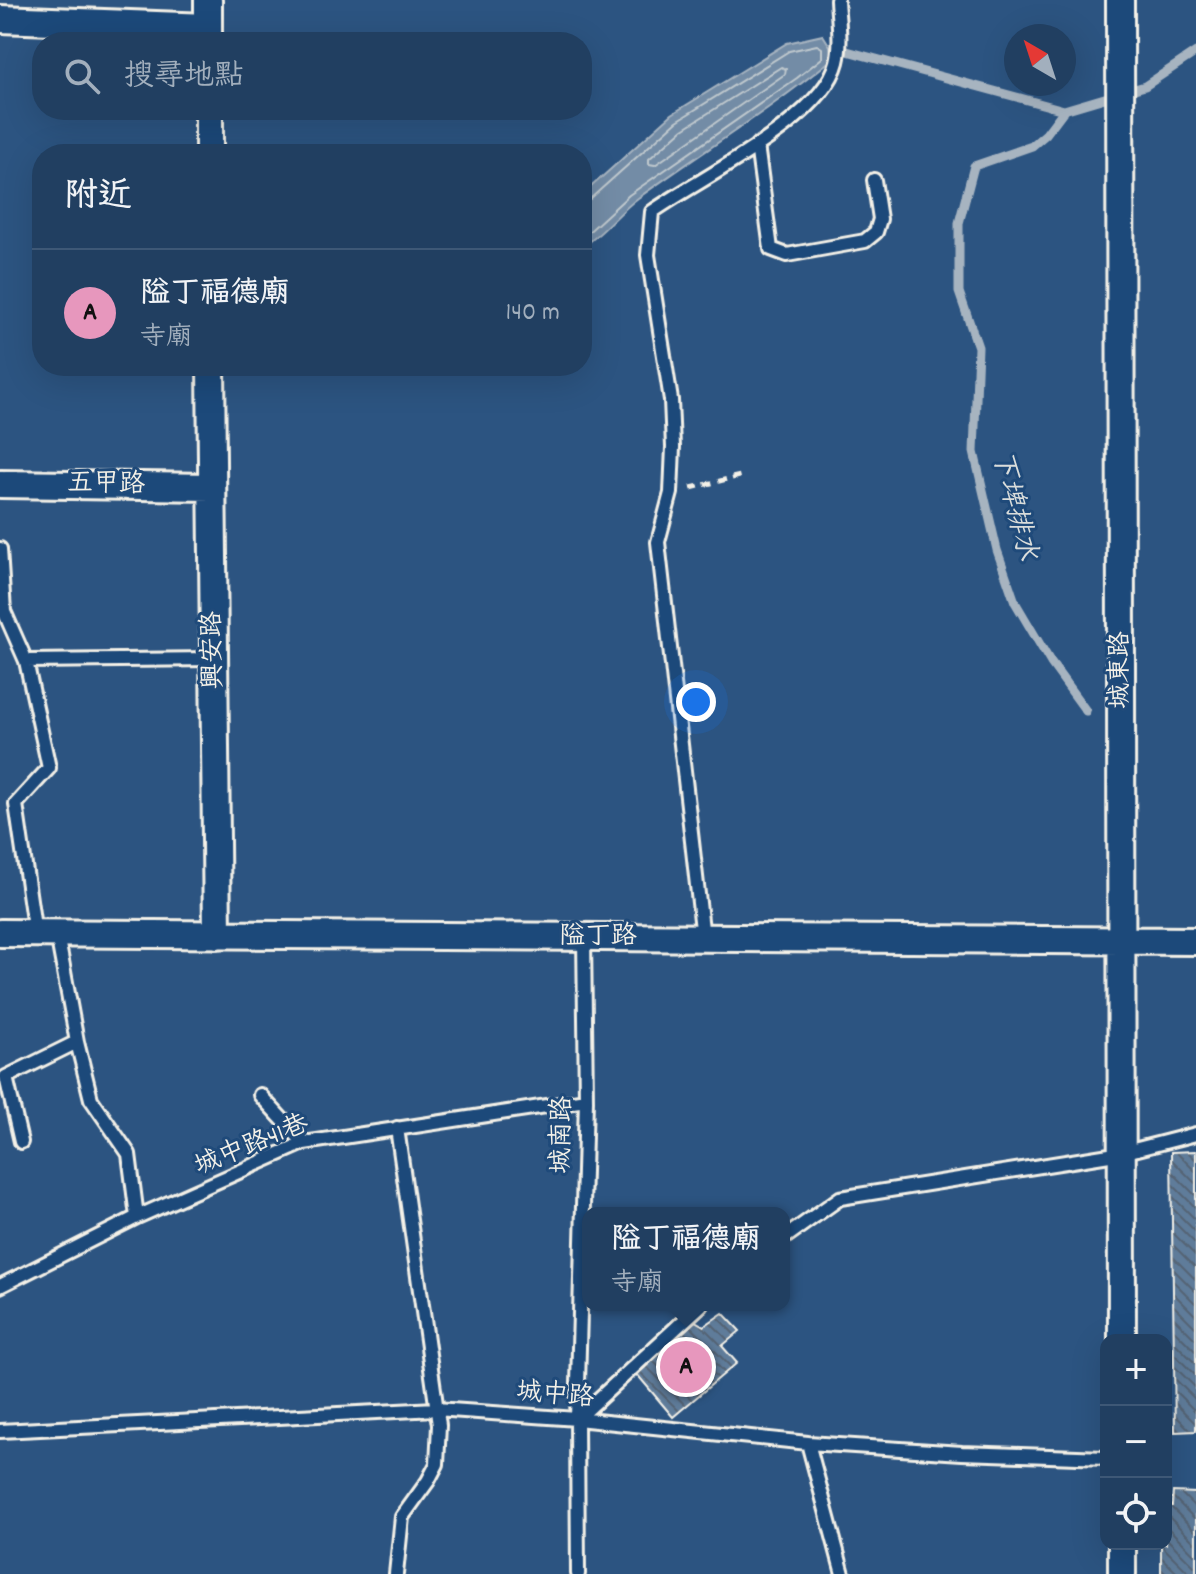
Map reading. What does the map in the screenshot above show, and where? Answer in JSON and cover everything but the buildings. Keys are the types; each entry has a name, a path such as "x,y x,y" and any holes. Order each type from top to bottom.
{"street":[{"path":"208,0 208,32"},
{"name":"城東路","path":"1120,0 1122,1334"},
{"path":"0,19 180,32"},
{"path":"209,120 209,144"},
{"name":"興安路","path":"211,376 217,935"},
{"name":"五甲路","path":"0,484 212,487"},
{"name":"隘丁路","path":"0,933 1196,941"},
{"path":"1122,1550 1122,1574"}],"lane":[{"path":"703,938 658,542 671,493 673,447 671,400 648,255 652,212 757,145 807,106 826,83 836,63 839,41 837,0"},
{"path":"757,145 771,249 787,255 865,241 876,232 880,219 874,180"},
{"path":"0,549 4,611 26,661 49,768 16,804 46,934 91,1099 129,1154 137,1217"},
{"path":"26,661 214,659"},
{"name":"城南路","path":"583,1207 586,1100 584,937"},
{"path":"21,1142 6,1077 77,1042"},
{"path":"260,1095 304,1143"},
{"name":"城中路41巷","path":"0,1286 137,1217 304,1143 586,1100"},
{"path":"396,1574 402,1517 437,1464 439,1425 397,1128"},
{"path":"790,1234 840,1198 1122,1153 1196,1134"},
{"name":"城南路","path":"578,1574 577,1419 582,1242"},
{"path":"577,1419 694,1311"},
{"name":"城中路","path":"0,1431 436,1409 577,1419 808,1443 1100,1458"},
{"path":"808,1443 843,1574"}],"path":[{"path":"671,493 740,476"}],"water":[{"path":"823,35 830,46 831,60 760,114 638,198 592,240 592,186 672,114 787,43"}],"waterway":[{"path":"847,51 1064,110"},
{"name":"下埤排水","path":"1086,711 1051,663 1015,602 997,550 974,452 978,347 959,292 959,223 974,166 1032,146 1046,134 1064,110 1145,86 1196,52"}],"place":[{"name":"隘丁福德廟","path":"686,1367"}]}
